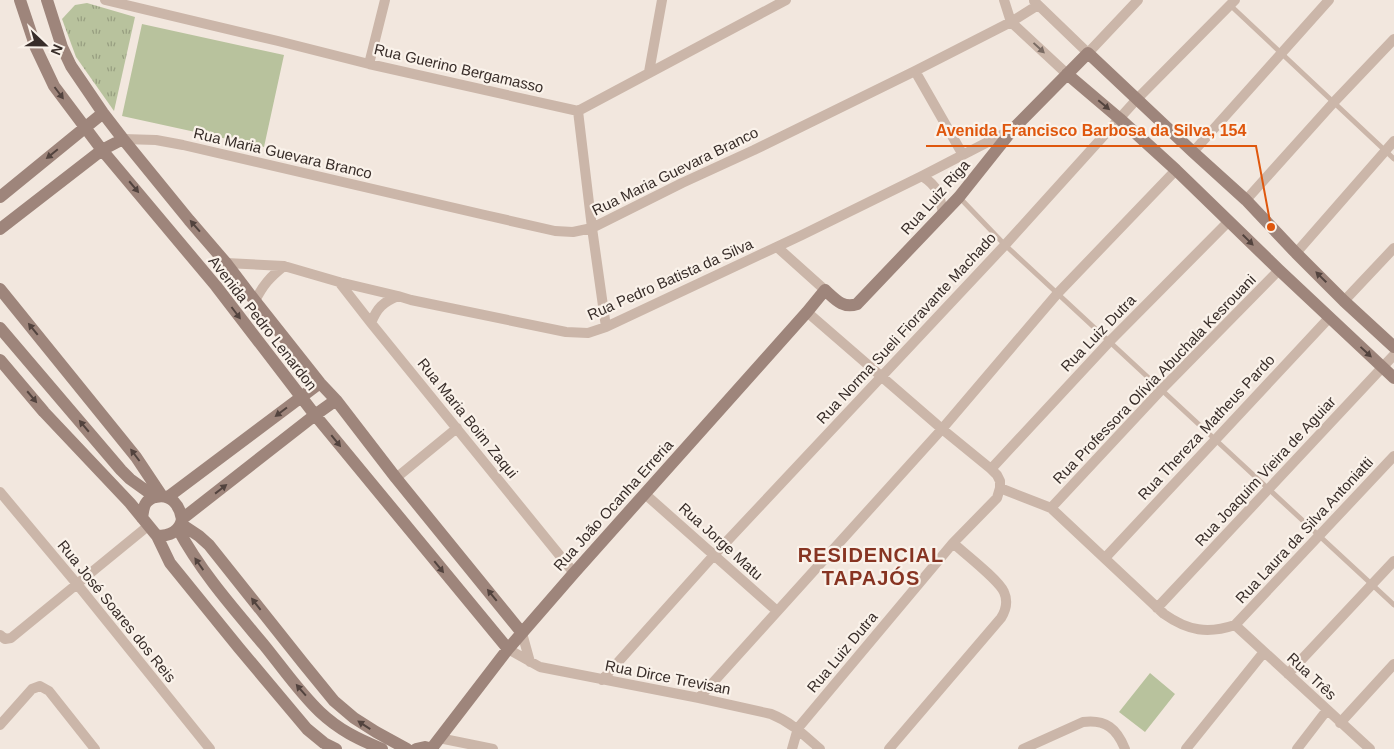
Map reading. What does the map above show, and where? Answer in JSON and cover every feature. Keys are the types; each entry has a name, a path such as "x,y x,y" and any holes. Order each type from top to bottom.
{"street":[{"name":"Avenida Pedro Lenardon","path":"20,0 36,48 54,86 102,150 216,286 314,415 508,649"},
{"name":"Avenida Pedro Lenardon","path":"46,0 71,66 103,113 226,263 320,383 336,400 396,478 522,633"},
{"name":"Rua Guerino Bergamasso","path":"104,0 278,40 370,64 578,111"},
{"path":"370,64 384,0"},
{"path":"649,72 662,0"},
{"path":"606,326 578,111 786,0"},
{"path":"1004,0 1011,22 1176,170 1394,378"},
{"name":"Rua Luiz Riga","path":"825,290 841,304 852,306 857,304 959,197 1014,128 1138,0"},
{"path":"1193,152 1330,0"},
{"path":"1036,2 1246,200 1344,301 1394,347"},
{"name":"Rua Maria Guevara Branco","path":"123,139 156,140 183,145 555,231 573,232 592,228 915,71 1011,22 1036,2"},
{"name":"Rua Norma Sueli Fioravante Machado","path":"602,680 714,555 1005,246 1137,99 1233,2"},
{"path":"1246,200 1394,38"},
{"path":"915,71 963,155"},
{"path":"0,197 103,113"},
{"name":"Rua Pedro Batista da Silva","path":"226,263 284,266 411,300 566,332 588,333 777,247 922,176 1014,128"},
{"path":"0,229 102,150 123,139"},
{"path":"1296,253 1394,141"},
{"path":"698,698 942,429 1057,294 1176,170"},
{"path":"922,176 937,188 943,214"},
{"name":"Rua Luiz Dutra","path":"991,469 1109,342 1229,221"},
{"path":"777,247 825,290"},
{"path":"1344,301 1394,248"},
{"path":"255,301 269,278 284,266"},
{"name":"Rua Professora Olívia Abuchala Kesrouani","path":"1051,508 1161,390 1279,270"},
{"name":"Rua Maria Boim Zaqui","path":"339,282 574,572"},
{"path":"0,290 136,457 162,497"},
{"name":"Rua João Ocanha Erreria","path":"435,745 508,649 574,572 808,312 825,290"},
{"path":"371,323 380,307 386,301 398,296"},
{"path":"808,312 942,429 997,474 1000,480 1000,488 1051,508 1173,621 1193,629 1214,630 1235,625"},
{"name":"Rua Thereza Matheus Pardo","path":"1105,558 1214,439 1329,318"},
{"path":"0,328 130,479 162,497 174,501 178,506 188,549 213,584 321,712 357,739 382,749"},
{"name":"Rua Joaquim Vieira de Aguiar","path":"1157,608 1394,355"},
{"path":"0,360 44,412 130,503 157,536 170,563 320,746 336,749"},
{"path":"145,522 143,509 146,502 162,497 320,383"},
{"path":"157,536 166,536 314,415 336,400"},
{"path":"396,478 457,428"},
{"name":"Rua Laura da Silva Antoniatti","path":"1235,625 1394,456"},
{"name":"Rua Luiz Dutra","path":"792,749 798,728 953,544 997,498 1000,488"},
{"name":"Rua José Soares dos Reis","path":"0,492 210,749"},
{"name":"Rua Jorge Matu","path":"645,494 777,611"},
{"path":"4,637 76,584 145,522"},
{"path":"181,524 209,544 334,701 354,718 407,749"},
{"path":"888,749 1005,611 1006,598 999,584 953,544"},
{"path":"1288,674 1394,561"},
{"name":"Rua Três","path":"1235,625 1370,749"},
{"path":"522,633 530,662"},
{"name":"Rua Dirce Trevisan","path":"508,649 540,667 771,714 782,718 798,728 820,749"},
{"path":"1186,749 1264,652"},
{"path":"1340,722 1394,664"},
{"path":"0,724 32,689 40,686 49,691 90,747"},
{"path":"1297,749 1327,710"},
{"path":"1028,748 1083,722 1095,721 1112,728 1120,737 1125,749"},
{"path":"416,749 435,745 493,749"}],"lane":[{"path":"1233,2 1282,54 1394,159"},
{"path":"959,197 1005,246 1394,605"}],"green space":[{"path":"87,3 135,17 114,111 76,57 62,19 75,5"},
{"path":"142,24 284,55 264,147 122,116"},
{"path":"1150,673 1175,694 1145,732 1119,712"}],"place":[{"name":"Avenida Francisco Barbosa da Silva, 154","path":"1271,227"}],"district":[{"name":"RESIDENCIAL TAPAJÓS","path":"871,566"}]}
